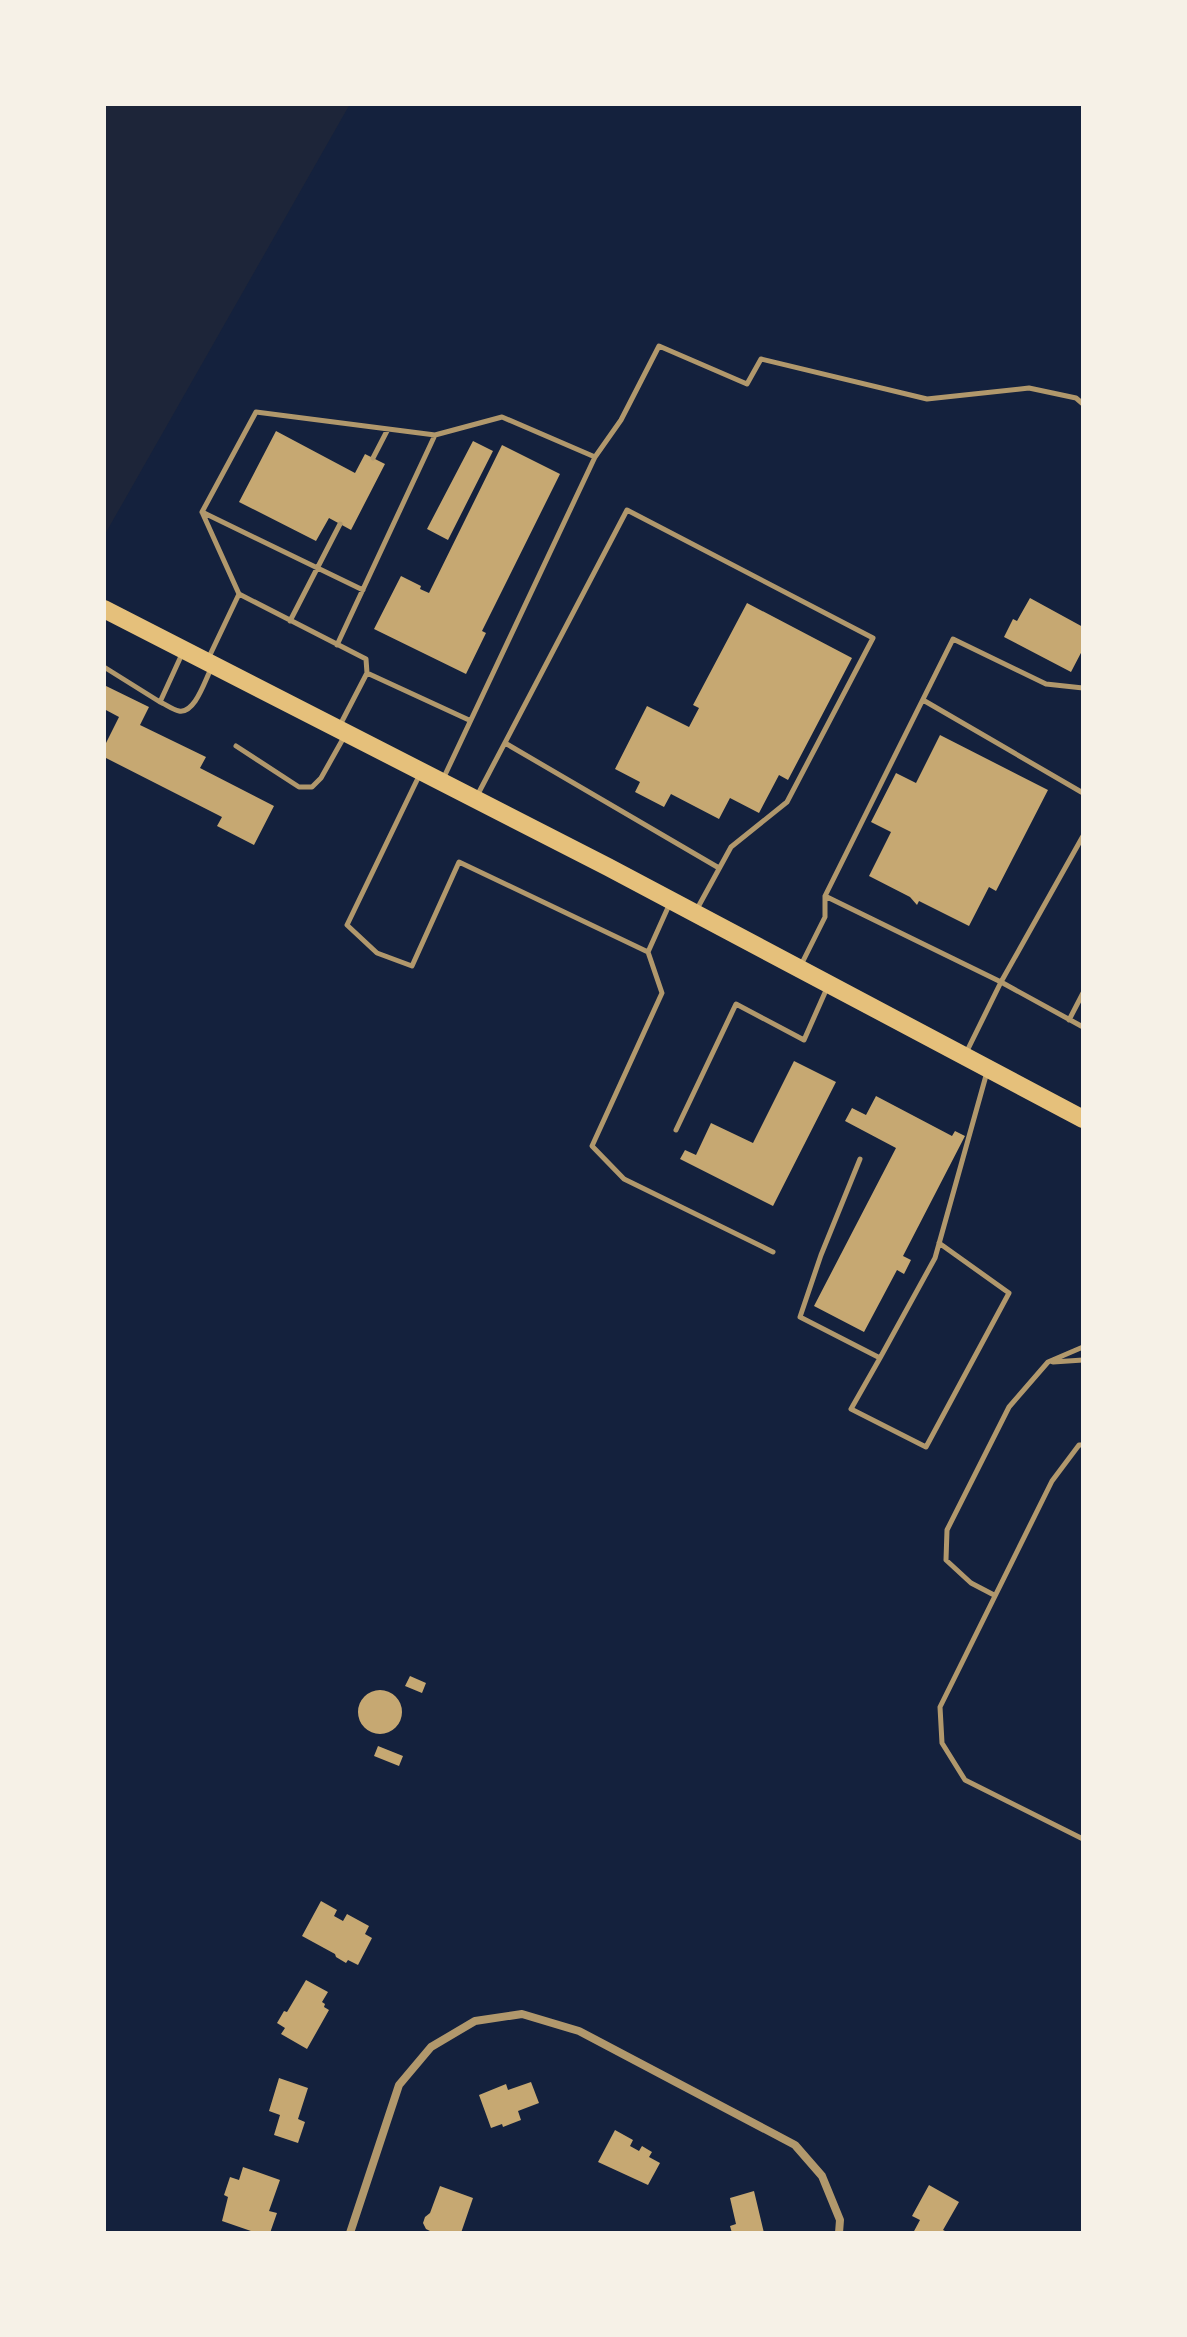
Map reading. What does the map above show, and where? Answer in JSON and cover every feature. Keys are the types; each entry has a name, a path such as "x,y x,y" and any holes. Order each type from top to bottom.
{"main road":[{"path":"104,609 671,900 1083,1119"}],"street":[{"path":"350,2233 399,2085 431,2047 475,2021 522,2014 579,2031 795,2145 822,2176 840,2220 839,2233"}],"lane":[{"path":"441,782 595,457 621,420 659,346 747,384 761,359 927,399 1029,388 1076,398 1083,404"},
{"path":"202,512 256,412 435,435 502,417 595,457"},
{"path":"373,458 388,429"},
{"path":"337,645 435,435"},
{"path":"475,799 627,510 873,638 787,802 731,847 695,913"},
{"path":"202,512 363,590"},
{"path":"202,512 239,594 366,659 367,673 343,731 321,778 312,787 299,787 236,746"},
{"path":"290,621 340,524"},
{"path":"104,667 160,702 178,711 186,710 194,703 239,594"},
{"path":"800,968 825,917 825,896 953,639 1046,684 1083,688"},
{"path":"160,702 184,650"},
{"path":"367,673 469,720"},
{"path":"923,700 1083,793"},
{"path":"505,743 719,868"},
{"path":"422,771 347,925 377,953 412,966 459,862 648,952"},
{"path":"965,1055 1001,982 1083,836"},
{"path":"825,896 1001,982 1083,1027"},
{"path":"671,900 648,952 662,993 592,1146 624,1179 773,1252"},
{"path":"676,1130 736,1004 804,1040 829,984"},
{"path":"1069,1020 1083,993"},
{"path":"939,1243 1009,1293 926,1447 851,1409 935,1258 939,1243 988,1068"},
{"path":"860,1159 800,1317 880,1358"},
{"path":"994,1595 971,1583 946,1560 947,1530 1009,1407 1048,1362 1083,1347"},
{"path":"1048,1362 1083,1360"},
{"path":"1083,1445 1079,1445 1052,1481 940,1707 942,1743 965,1780 1083,1839"}],"shaded area":[{"path":"104,104 350,104 104,536"}],"building":[{"path":"276,431 355,473 365,454 385,464 351,530 329,518 316,541 239,502"},
{"path":"473,441 493,451 448,540 427,529"},
{"path":"502,445 560,474 482,631 486,633 466,674 374,629 401,576 429,593"},
{"path":"1030,598 1083,627 1083,649 1071,672 1004,637 1013,619 1017,621"},
{"path":"747,603 852,658 788,780 779,775 759,813 730,798 719,819 671,794 664,807 635,792 640,782 615,769 647,706 689,727 699,708 693,705"},
{"path":"104,685 149,707 140,725 206,757 200,768 274,806 254,845 217,826 222,817 104,757 104,747 119,717 104,709"},
{"path":"940,735 1048,790 996,891 989,887 969,926 919,901 917,905 910,897 869,876 891,832 871,822 896,773 916,783"},
{"path":"794,1061 836,1082 773,1206 680,1159 685,1150 696,1155 711,1123 753,1143"},
{"path":"876,1096 952,1136 955,1131 965,1136 903,1256 911,1260 904,1274 897,1270 864,1332 814,1306 896,1148 845,1121 852,1108 866,1115"},
{"path":"410,1676 426,1683 422,1693 405,1686"},
{"path":"380,1690 395,1697 402,1712 395,1727 380,1734 365,1727 358,1712 365,1697"},
{"path":"378,1746 403,1756 399,1766 374,1756"},
{"path":"321,1901 337,1910 334,1916 343,1921 347,1914 369,1926 365,1934 372,1938 358,1965 348,1960 346,1963 302,1936"},
{"path":"306,1980 328,1992 322,2002 329,2010 307,2049 281,2034 285,2028 277,2023"},
{"path":"279,2078 308,2088 298,2119 305,2122 298,2143 274,2135 280,2115 269,2111"},
{"path":"531,2082 539,2103 518,2111 521,2120 491,2128 479,2095 506,2084 508,2090"},
{"path":"615,2130 633,2140 630,2146 639,2151 642,2146 652,2152 649,2157 660,2163 648,2185 598,2162"},
{"path":"243,2167 280,2180 269,2211 277,2213 270,2233 257,2233 222,2221 228,2197 224,2195 230,2177 239,2180"},
{"path":"929,2185 959,2202 943,2230 949,2233 913,2233 920,2220 912,2216"},
{"path":"440,2186 473,2198 461,2233 434,2233 426,2229 423,2223"},
{"path":"754,2191 764,2233 732,2233 730,2226 736,2224 730,2198"}]}
